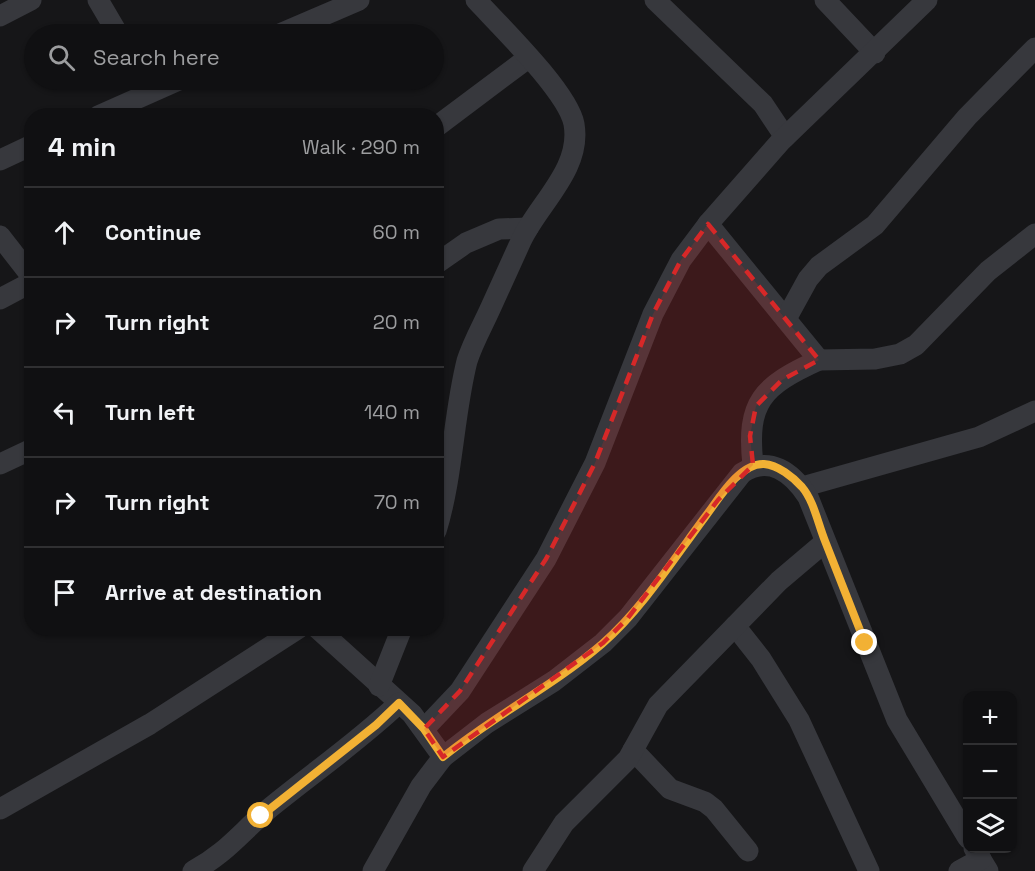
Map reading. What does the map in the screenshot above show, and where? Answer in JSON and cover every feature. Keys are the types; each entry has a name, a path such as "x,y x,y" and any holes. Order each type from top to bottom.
{"street":[{"path":"0,16 31,0"},
{"path":"98,0 112,24"},
{"path":"304,24 360,0"},
{"path":"444,499 468,360 476,336 528,228 570,162 575,143 574,123 566,105 476,0"},
{"path":"655,0 763,104 785,137"},
{"path":"825,0 874,53"},
{"path":"424,729 460,691 546,559 595,463 653,314 681,260 708,224 785,137 927,0"},
{"path":"786,319 808,279 819,266 875,225 967,117 1035,48"},
{"path":"444,122 528,58"},
{"path":"111,108 141,90"},
{"path":"0,160 24,149"},
{"path":"708,224 819,360"},
{"path":"444,258 466,243 499,229 528,228"},
{"path":"753,465 751,422 756,406 782,380 819,360 875,359 900,354 916,345 988,271 1035,234"},
{"path":"0,236 24,269"},
{"path":"0,299 24,285"},
{"path":"802,487 979,437 1006,427 1035,411"},
{"path":"0,464 24,453"},
{"path":"373,871 416,794 443,757 472,734 554,681 603,643 628,618 718,500 742,473 753,465 765,464 777,468 802,487 897,720 963,830"},
{"path":"533,871 564,823 623,765 658,705 779,581 825,542"},
{"path":"735,626 761,658 799,720 868,871"},
{"path":"0,809 150,724 287,636"},
{"path":"326,636 399,703 424,729 443,757"},
{"path":"379,686 399,636"},
{"path":"193,871 227,850 261,816 324,767 399,703"},
{"path":"633,750 670,789 705,802 748,851"},
{"path":"959,871 981,860"}],"highlighted area":[{"path":"708,224 819,360 782,380 756,406 750,436 753,465 718,500 628,618 603,643 443,757 424,729 460,691 546,559 595,463 653,314 681,260"}],"route":[{"path":"261,816 376,725 399,703 412,714 443,757 487,723 554,681 603,643 628,618 718,500 742,473 753,465 765,464 777,468 802,487 808,497 865,643"}]}
